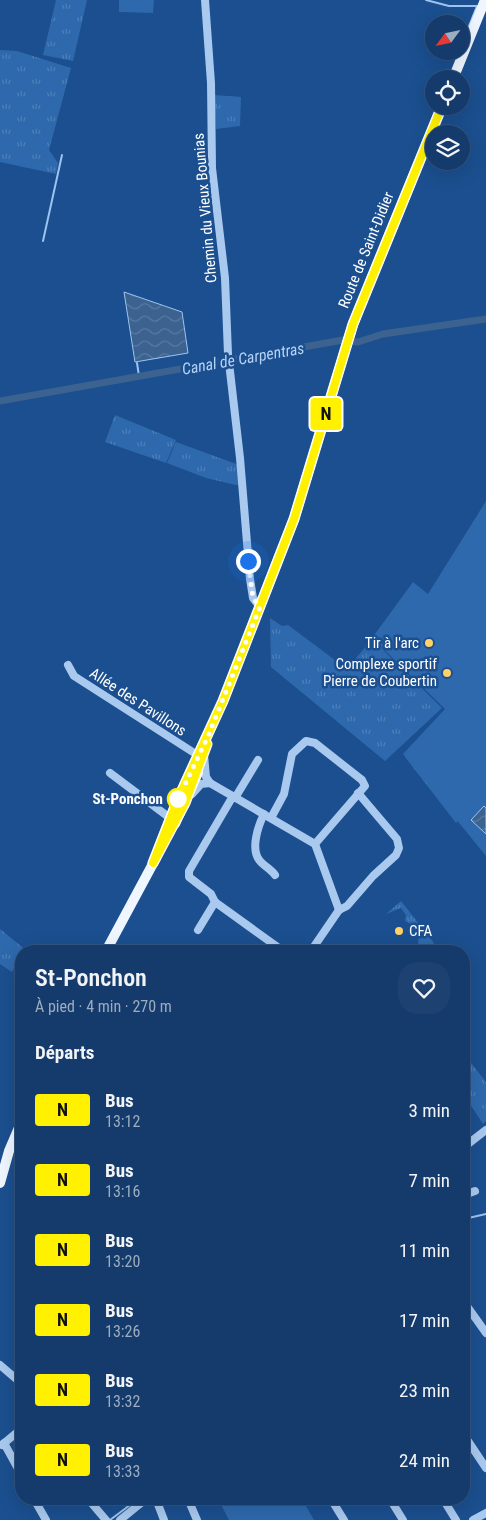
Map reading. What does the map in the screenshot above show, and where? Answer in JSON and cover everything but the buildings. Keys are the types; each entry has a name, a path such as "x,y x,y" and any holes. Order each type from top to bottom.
{"main road":[{"path":"457,70 485,3"},
{"name":"Route de Saint-Didier","path":"200,758 303,493 348,337 390,229 438,115"},
{"path":"173,820 205,779 200,758"},
{"path":"109,945 153,863 173,820 184,787 200,758"},
{"path":"0,1182 15,1136"}],"street":[{"name":"Chemin du Vieux Bounias","path":"205,0 211,84 212,168 225,278 228,354 240,458 250,579 253,598 260,607"},
{"name":"Allée des Pavillons","path":"68,665 74,676 200,758"},
{"path":"275,875 259,860 256,854 258,827 284,794 292,754 306,741 316,743 362,780 365,786 315,844"},
{"path":"258,760 189,871 192,881 211,894 215,902 275,945"},
{"path":"110,772 173,820"},
{"path":"184,787 205,779 315,844 340,910"},
{"path":"315,945 340,910 347,906 373,876 386,866 396,855 399,848 397,839 358,794"},
{"path":"198,930 215,902"},
{"path":"470,1143 485,1132"},
{"path":"470,1193 475,1192"},
{"path":"470,1310 486,1333"},
{"path":"0,1365 15,1378"},
{"path":"15,1434 2,1445 15,1465"},
{"path":"470,1444 486,1468"},
{"path":"37,1505 46,1520"},
{"path":"93,1505 106,1520"},
{"path":"120,1520 138,1505"},
{"path":"158,1505 164,1520"},
{"path":"191,1505 197,1520"},
{"path":"335,1505 344,1520"},
{"path":"394,1505 404,1520"},
{"path":"447,1505 456,1520"},
{"path":"128,1512 132,1520"},
{"path":"473,1520 486,1513"}],"green space":[{"path":"56,0 87,0 73,61 43,55"},
{"path":"119,0 154,0 153,13 119,12"},
{"path":"0,50 17,51 71,68 49,150 58,163 56,174 0,162"},
{"path":"214,95 241,97 240,126 216,129"},
{"path":"115,415 176,440 166,463 105,442"},
{"path":"176,442 239,465 240,486 206,478 167,463"},
{"name":"Complexe sportif Pierre de Coubertin","path":"486,501 486,856 403,754 445,709 372,638 413,582 428,594"},
{"path":"270,618 282,626 288,625 347,669 372,639 442,708 385,761 271,667"},
{"path":"406,754 468,811 456,823 405,757"},
{"path":"401,901 434,943 432,945 418,945 418,933 414,927 405,921 406,915 401,908 386,914"},
{"path":"0,929 20,945 15,945 15,969 12,972 0,964"},
{"path":"470,1062 486,1082 486,1121 483,1124 470,1104"},
{"path":"221,1505 305,1505 314,1520 229,1520"}],"water":[{"path":"124,292 182,312 188,353 135,362"},
{"path":"484,806 486,808 486,834 471,820"}],"waterway":[{"path":"426,0 449,6 477,6 470,24"},
{"path":"43,241 62,155"},
{"name":"Canal de Carpentras","path":"0,401 343,340 358,342 383,334 486,319"},
{"path":"137,363 139,376"},
{"path":"470,1218 486,1214"},
{"path":"110,1520 130,1505"}],"bus line":[{"name":"N","path":"207,744 185,803 153,863 178,799 223,701 294,519 308,479 353,324 408,184 438,115"}],"place":[{"name":"Tir à l'arc","path":"429,643"},
{"name":"Complexe sportif Pierre de Coubertin","path":"447,673"},
{"name":"St-Ponchon","path":"178,799"},
{"name":"CFA","path":"399,931"}],"route":[{"path":"178,799 209,734 260,607 257,606 253,598 248,561"}]}
